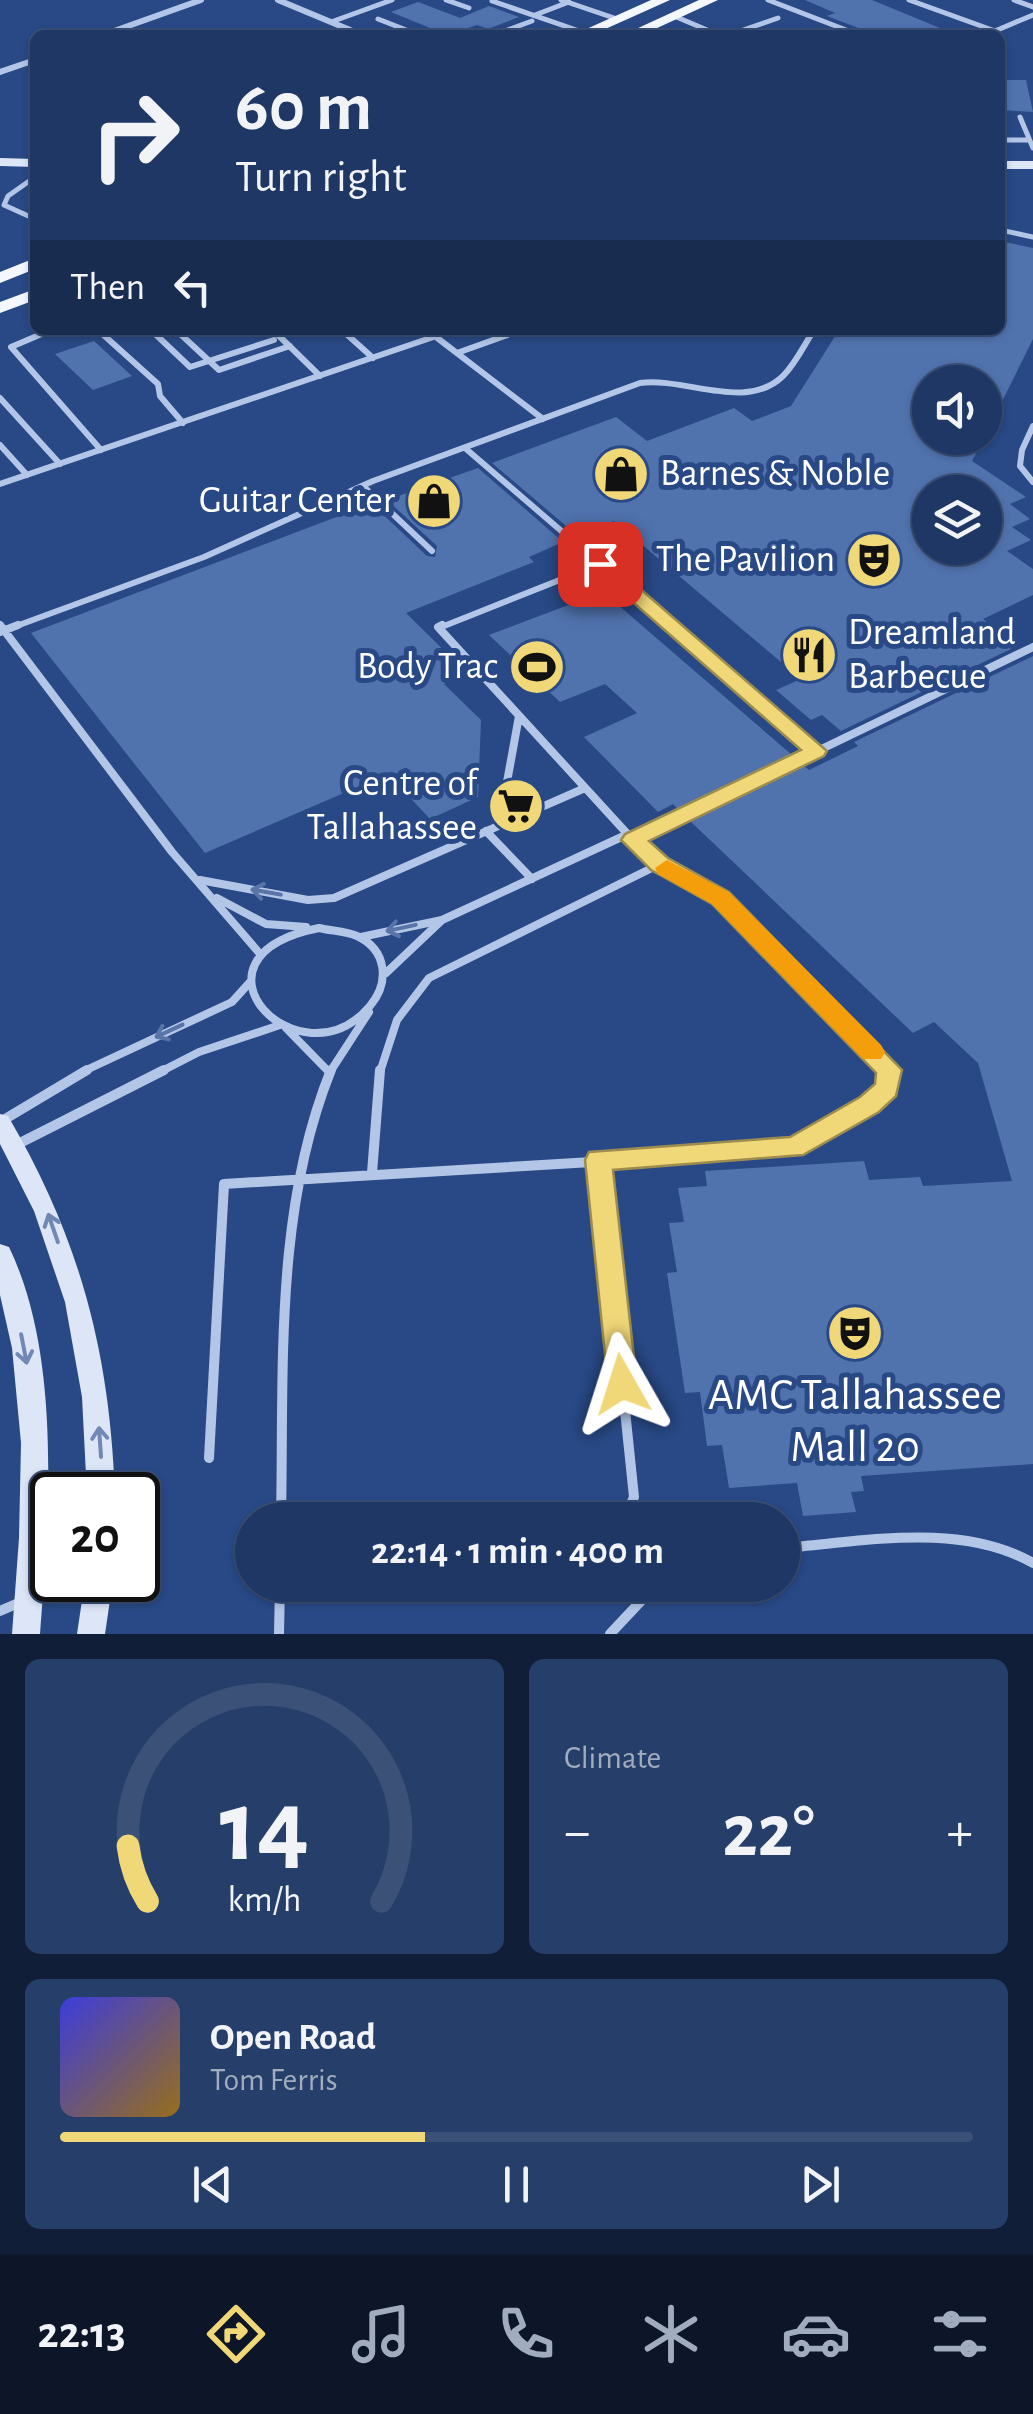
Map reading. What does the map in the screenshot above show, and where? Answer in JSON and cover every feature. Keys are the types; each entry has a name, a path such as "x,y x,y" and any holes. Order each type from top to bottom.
{"main road":[{"path":"592,30 663,0"},
{"path":"650,30 710,0"},
{"path":"617,19 639,30"},
{"path":"0,162 30,163"},
{"path":"1005,165 1033,166"},
{"path":"0,278 30,266"},
{"path":"0,308 30,296"},
{"path":"4,1135 43,1199 84,1319 101,1442 100,1472"},
{"path":"0,1255 12,1288 33,1391 36,1509 26,1634"},
{"path":"91,1634 95,1602"}],"street":[{"path":"117,30 201,0"},
{"path":"278,0 349,29"},
{"path":"0,72 30,62"}],"lane":[{"path":"331,22 392,0"},
{"path":"446,0 468,8"},
{"path":"495,0 492,1 570,30"},
{"path":"768,0 847,30"},
{"path":"1014,0 1033,7"},
{"path":"505,30 567,1 617,19"},
{"path":"914,1 990,30"},
{"path":"999,30 1033,15"},
{"path":"674,16 707,30"},
{"path":"743,30 778,18"},
{"path":"378,19 407,30"},
{"path":"396,30 402,28"},
{"path":"1020,117 1033,148"},
{"path":"1005,140 1028,140"},
{"path":"30,181 8,196 4,205 30,218"},
{"path":"1005,231 1033,236"},
{"path":"39,335 11,348 101,450"},
{"path":"104,335 158,384 160,396 183,423"},
{"path":"156,335 190,368 275,348 268,335"},
{"path":"181,335 218,370 290,346"},
{"path":"278,335 320,376"},
{"path":"348,335 373,358"},
{"path":"0,484 441,335"},
{"path":"457,353 507,335"},
{"path":"261,955 1,629 204,557 247,534 363,486 650,380 730,392 758,390 784,375 811,335"},
{"path":"436,337 542,419"},
{"path":"0,398 60,464"},
{"path":"1033,426 1020,466 1033,482"},
{"path":"0,446 27,475"},
{"path":"465,448 816,751"},
{"path":"1021,454 1033,454"},
{"path":"363,486 432,551"},
{"path":"209,1458 224,1184 794,1147 870,1104 887,1088 889,1070 721,898 660,864 630,837 438,627 600,564"},
{"path":"213,896 266,924 319,928 361,937 442,920 630,837 1033,647"},
{"path":"500,826 518,716"},
{"path":"198,880 308,900 334,898 585,788"},
{"path":"486,832 532,879"},
{"path":"372,1173 372,1129 381,1054 402,1009 419,987 429,978 660,864"},
{"path":"386,973 442,920"},
{"path":"4,1135 80,1072 232,1002 251,981 261,955 286,937 319,928"},
{"path":"281,1502 288,1248 298,1177 328,1072 381,997 386,973 376,948 361,937"},
{"path":"251,981 256,1004 328,1072"},
{"path":"4,1135 199,1052 283,1026 330,1030 351,1024 369,1012"},
{"path":"599,1160 632,1502"},
{"path":"800,1547 962,1539 996,1543 1033,1563"},
{"path":"0,1612 29,1599"},
{"path":"279,1634 280,1602"},
{"path":"610,1634 640,1602"}],"building":[{"path":"805,0 872,0 945,30 862,30 827,16 835,13"},
{"path":"418,2 460,18 489,6 519,17 488,29 477,25 462,30 435,30 391,12"},
{"path":"1005,80 1026,80 1033,112 1005,110"},
{"path":"1005,242 1033,248 1033,339 1002,402 1002,365 912,365 912,455 975,455 972,461 993,475 912,475 912,565 1002,565 1002,481 1026,497 1010,504 1030,519 1012,527 1031,540 1007,551 1033,569 1033,595 983,619 1019,645 841,731 822,715 811,720 776,690 801,679 614,521 578,536 492,463 616,417 647,441 734,408 752,421 791,406 836,335 1005,335"},
{"path":"94,341 132,376 93,390 55,354"},
{"path":"478,468 563,542 529,557 534,562 406,613 467,673 444,684 481,720 478,797 430,819 388,774 205,853 31,633 368,505 373,505 427,556 435,557 437,546 387,500"},
{"path":"603,592 792,755 679,810 673,804 658,812 584,737 637,713 605,684 560,702 489,635"},
{"path":"1033,656 1033,1464 861,1476 864,1491 851,1492 856,1512 803,1516 797,1483 729,1488 722,1445 707,1446 700,1392 685,1393 667,1273 677,1272 669,1223 684,1222 678,1188 707,1186 705,1171 864,1161 869,1180 920,1177 923,1186 1012,1181 978,1063 934,1022 913,1033 690,821 804,766 809,770 858,746 854,742"}],"slow traffic":[{"path":"667,868 721,898 872,1052"}],"place":[{"name":"Barnes & Noble","path":"621,474"},
{"name":"Guitar Center","path":"434,501"},
{"name":"The Pavilion","path":"874,560"},
{"name":"Dreamland Barbecue","path":"809,655"},
{"name":"Body Trac","path":"537,667"},
{"name":"Centre of Tallahassee","path":"516,806"},
{"name":"AMC Tallahassee Mall 20","path":"855,1333"}],"route":[{"path":"600,564 816,751 633,840 660,864 721,898 889,1070 890,1080 870,1104 794,1147 599,1160 622,1384"}]}
